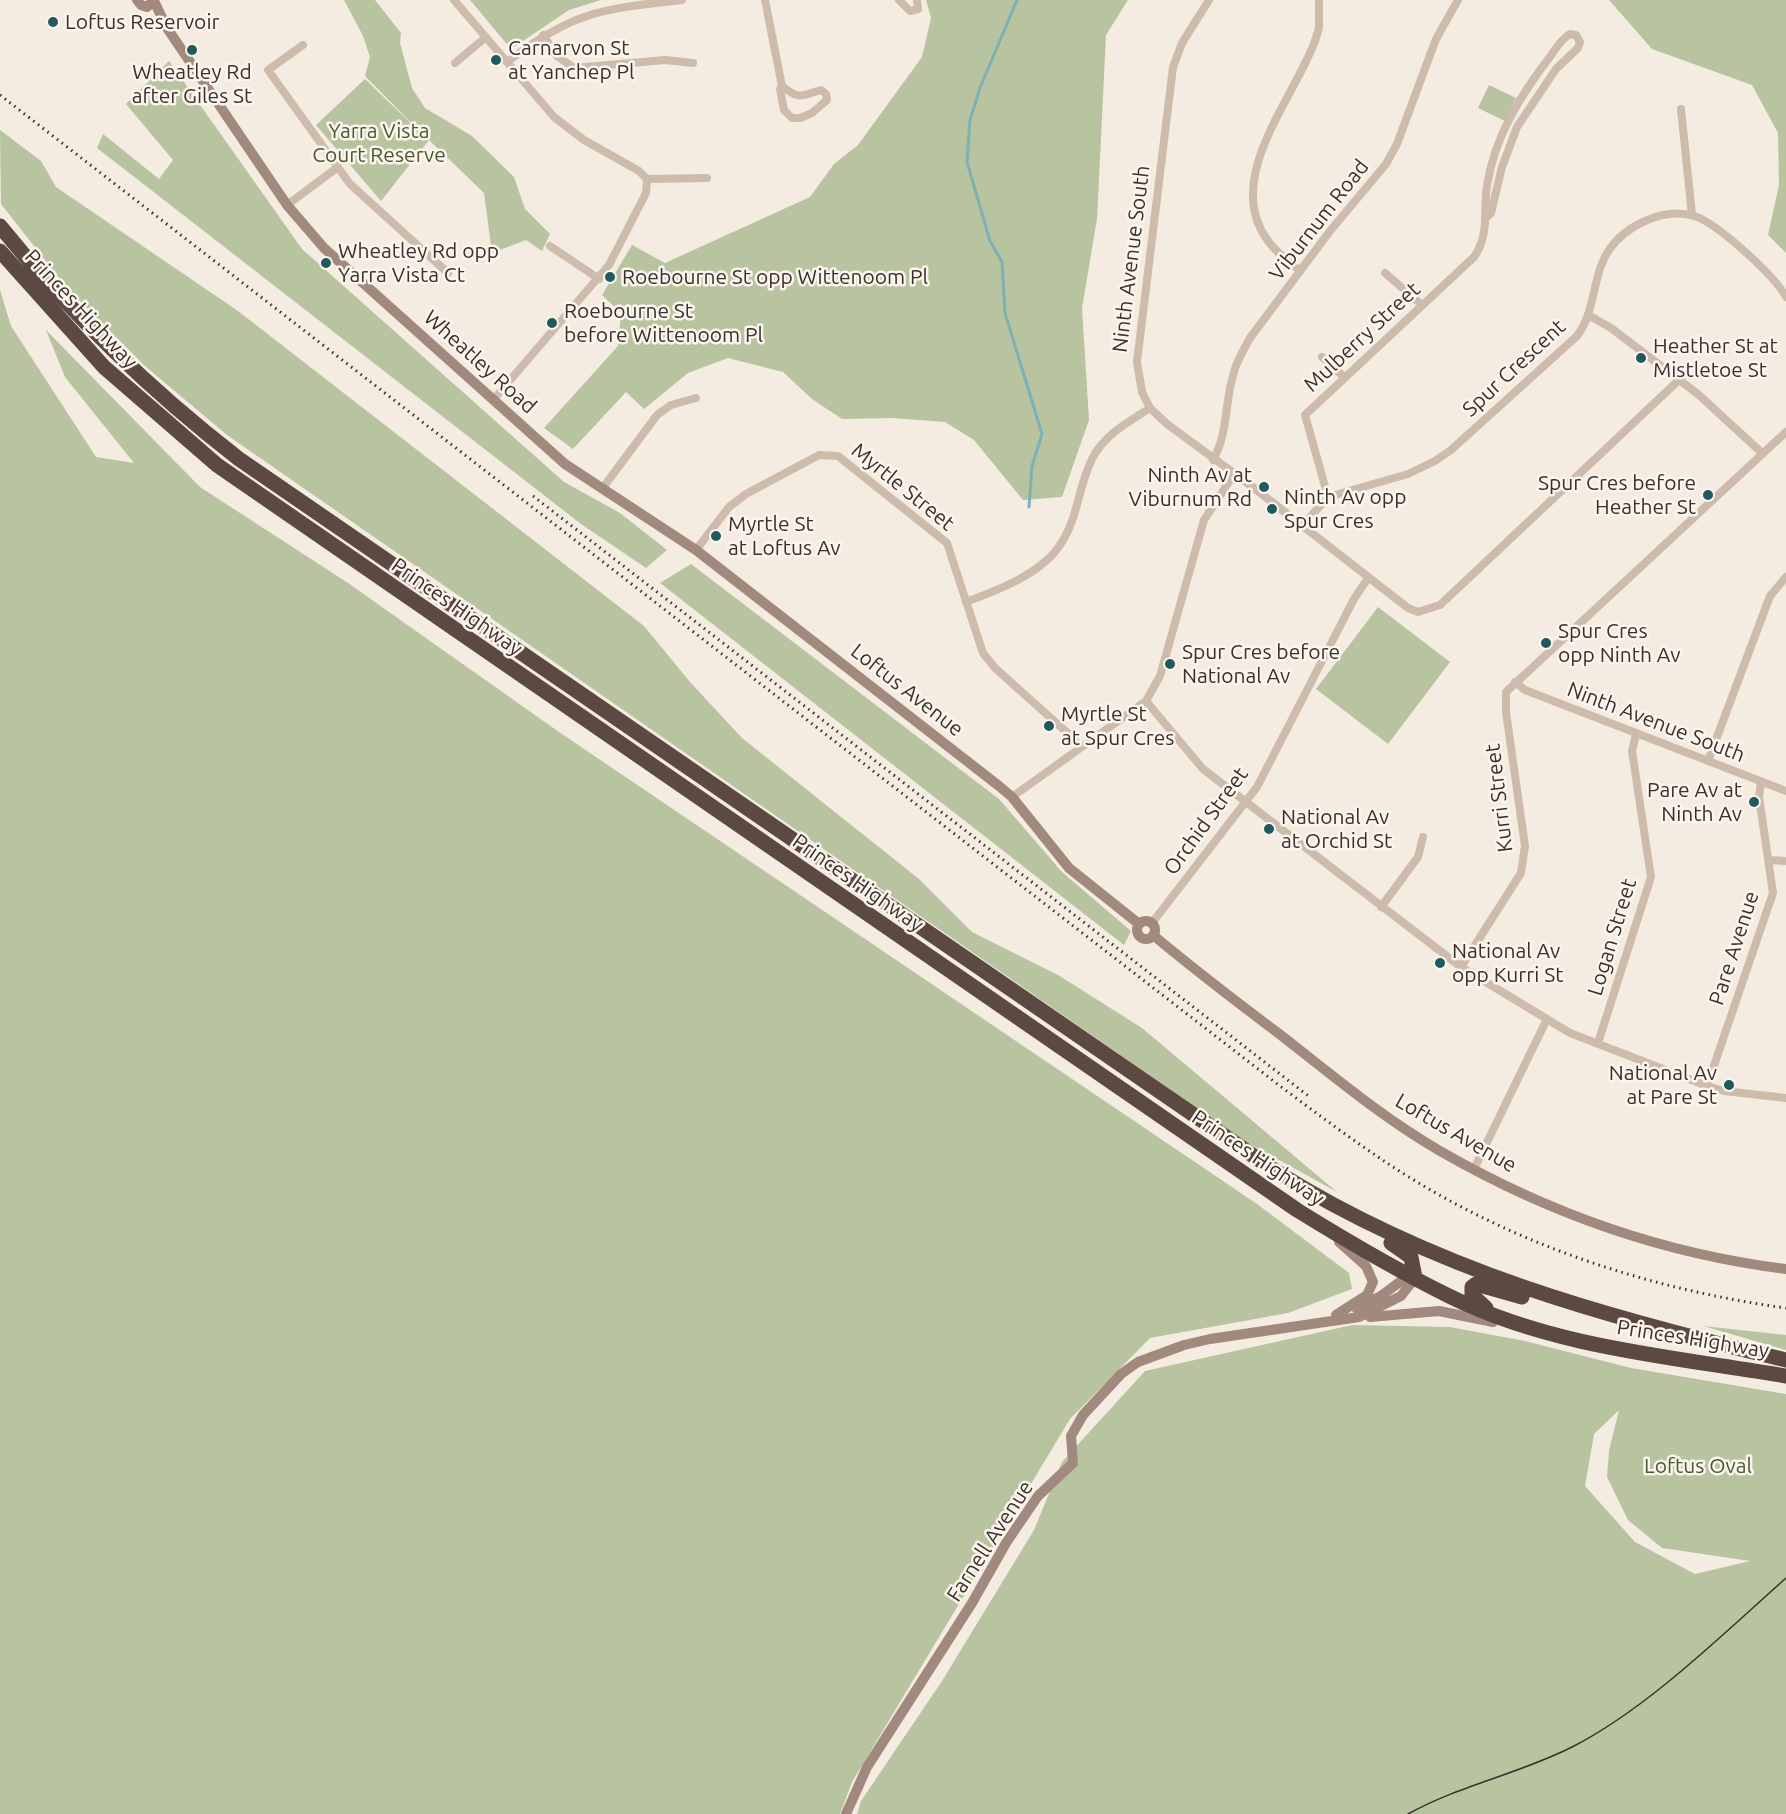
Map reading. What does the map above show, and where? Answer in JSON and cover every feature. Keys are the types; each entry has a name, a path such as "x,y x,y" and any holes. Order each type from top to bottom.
{"highway":[{"name":"Princes Highway","path":"0,226 48,284 110,349 168,402 239,459 1235,1145 1333,1206 1425,1250 1465,1266 1583,1308 1786,1360"},
{"name":"Princes Highway","path":"0,251 104,367 217,465 1297,1210 1452,1298 1535,1328 1632,1352 1786,1376"},
{"path":"1333,1206 1406,1252 1412,1259 1413,1274 1440,1263 1465,1266"},
{"path":"1494,1313 1473,1296 1471,1289 1474,1285 1484,1285 1542,1303 1583,1308"}],"street":[{"path":"454,0 554,117 584,140 639,171 647,179 707,178"},
{"path":"507,62 543,35 600,10 682,0"},
{"path":"765,0 782,86 780,89 784,110 792,118 800,118 812,113 826,100 826,94 821,90 802,96 793,94 782,86"},
{"path":"899,0 910,10 918,9 917,0"},
{"name":"Ninth Avenue South","path":"1209,0 1176,55 1170,84 1137,362 1142,392 1150,408 1167,424 1408,608 1418,612 1440,605 1679,380"},
{"path":"1300,272 1272,246 1264,234 1254,206 1253,179 1260,152 1315,41 1319,28 1319,0"},
{"name":"Viburnum Road","path":"1213,460 1225,433 1233,373 1250,338 1386,164 1396,144 1436,39 1458,0"},
{"name":"Wheatley Road","path":"148,2 286,205 324,248 565,464 632,507"},
{"name":"Mulberry Street","path":"1328,497 1305,415 1474,257 1484,240 1487,217 1484,210 1490,170 1506,124 1533,79 1563,39 1570,34 1576,35 1580,42 1578,48 1556,69 1517,127 1502,167 1491,213 1487,217"},
{"path":"543,35 557,56 574,68 665,60 693,63"},
{"path":"455,63 486,38"},
{"path":"303,45 267,70 361,196 448,273"},
{"path":"1681,109 1692,215 1707,223 1771,275 1786,297"},
{"path":"286,205 338,167"},
{"path":"493,400 599,279 621,244 646,193 647,179"},
{"name":"Spur Crescent","path":"1328,497 1408,474 1436,461 1577,336 1588,315 1606,256 1614,244 1647,219 1692,215"},
{"path":"550,246 599,279"},
{"path":"1385,273 1422,305"},
{"path":"1588,315 1611,328 1722,413 1762,453"},
{"path":"1322,357 1344,377"},
{"path":"602,489 657,415 671,405 696,398"},
{"path":"966,602 1025,574 1046,561 1059,547 1071,525 1092,458 1114,432 1150,408"},
{"path":"1515,682 1786,432"},
{"name":"Myrtle Street","path":"696,550 736,500 819,455 830,453 842,458 942,537 954,559 979,643 989,662 1072,737 1078,747"},
{"path":"1012,797 1078,747 1146,701 1163,666 1204,520 1234,474"},
{"path":"1302,526 1328,497"},
{"name":"Loftus Avenue","path":"632,507 696,550 1012,797 1069,868 1139,924"},
{"path":"1708,761 1770,596 1786,577"},
{"name":"Orchid Street","path":"1153,929 1257,787 1354,600 1368,578"},
{"name":"Ninth Avenue South","path":"1515,682 1525,690 1786,791"},
{"name":"Kurri Street","path":"1461,967 1524,864 1525,846 1504,700 1506,692 1515,682"},
{"path":"1146,701 1194,760 1246,802 1461,967 1546,1021 1570,1034 1707,1086 1724,1091 1786,1098"},
{"name":"Logan Street","path":"1598,1043 1651,877 1632,751 1636,734"},
{"name":"Pare Avenue","path":"1707,1086 1773,894 1759,797 1761,782"},
{"path":"1381,907 1418,857 1423,837"},
{"path":"1769,860 1786,861"},
{"path":"1147,921 1153,929 1149,938 1140,937 1137,932 1139,924 1147,921"},
{"name":"Loftus Avenue","path":"1153,929 1346,1088 1439,1150 1474,1169 1551,1206 1619,1232 1676,1249 1786,1269"},
{"path":"1474,1169 1546,1021"},
{"path":"1297,1210 1356,1256 1371,1274 1373,1282 1368,1293 1336,1315"},
{"name":"Farnell Avenue","path":"1310,1324 1374,1300 1413,1274"},
{"name":"Farnell Avenue","path":"846,1814 867,1767 972,1603 1006,1543 1038,1496 1073,1463 1071,1436 1083,1416 1106,1389 1137,1362 1184,1345 1348,1320 1396,1300 1411,1286 1413,1274"},
{"path":"1348,1320 1401,1312 1439,1311 1535,1328"}],"green space":[{"name":"Yarra Vista Court Reserve","path":"344,0 375,0 401,33 400,43 412,88 425,108 472,136 514,177 525,209 550,234 542,251 526,240 492,253 484,193 429,140 381,201 316,125 365,79 427,139 365,76 370,57 363,36"},
{"path":"470,0 601,0 569,10 511,49"},
{"path":"926,0 1128,0 1106,35 1097,219 1082,308 1089,420 1062,497 1023,500 974,440 945,422 892,418 842,419 812,399 783,372 728,358 688,373 644,409 626,392 573,449 544,428 618,346 621,313 602,295 632,245 665,263 810,197 834,164 858,145 922,57 931,18"},
{"path":"1609,0 1786,0 1786,253 1768,235 1779,185 1778,133 1752,85 1652,49"},
{"path":"169,61 302,249 564,482 620,513 667,550 646,568 581,524 97,148 103,134 159,179 173,160 126,104"},
{"path":"1489,85 1516,98 1505,121 1478,108"},
{"path":"0,130 41,161 56,187 238,311 644,626 690,682 742,738 919,879 972,932 1058,975 1142,1028 1337,1192 1243,1140 227,435 145,366 67,288 1,204"},
{"path":"0,290 11,326 96,457 134,463 65,377 46,330 200,487 348,583 559,732 1257,1204 1349,1273 1352,1289 1288,1313 1150,1338 1070,1419 852,1782 840,1814 0,1814"},
{"path":"691,564 999,799 1062,872 1131,931 1124,945 660,583"},
{"path":"1378,607 1450,662 1388,744 1316,689"},
{"name":"Loftus Oval","path":"1352,1325 1450,1327 1525,1341 1631,1368 1786,1394 1786,1814 857,1814 861,1801 942,1681 1034,1530 1062,1462 1145,1371","holes":["1619,1410 1609,1451 1607,1477 1628,1520 1662,1548 1750,1561 1695,1574 1635,1542 1585,1486 1594,1434"]},
{"path":"1703,1326 1786,1335 1786,1350"}],"waterway":[{"path":"1017,0 980,88 970,120 967,162 990,241 1002,262 1005,313 1042,434 1032,466 1029,507"}],"tram line":[{"path":"1408,1814 1448,1795 1552,1756 1600,1731 1656,1692 1684,1669 1786,1578"}],"railway":[{"path":"0,95 1280,1086 1387,1163 1480,1216 1529,1239 1579,1258 1630,1275 1681,1288 1734,1300 1786,1308"},
{"path":"533,496 1311,1098"}],"place":[{"name":"Loftus Reservoir","path":"53,22"},
{"name":"Wheatley Rd after Giles St","path":"192,50"},
{"name":"Carnarvon St at Yanchep Pl","path":"496,60"},
{"name":"Wheatley Rd opp Yarra Vista Ct","path":"326,263"},
{"name":"Roebourne St opp Wittenoom Pl","path":"610,277"},
{"name":"Roebourne St before Wittenoom Pl","path":"552,323"},
{"name":"Heather St at Mistletoe St","path":"1641,358"},
{"name":"Ninth Av at Viburnum Rd","path":"1264,487"},
{"name":"Spur Cres before Heather St","path":"1708,495"},
{"name":"Ninth Av opp Spur Cres","path":"1272,509"},
{"name":"Myrtle St at Loftus Av","path":"716,536"},
{"name":"Spur Cres opp Ninth Av","path":"1546,643"},
{"name":"Spur Cres before National Av","path":"1170,664"},
{"name":"Myrtle St at Spur Cres","path":"1049,726"},
{"name":"Pare Av at Ninth Av","path":"1754,802"},
{"name":"National Av at Orchid St","path":"1269,829"},
{"name":"National Av opp Kurri St","path":"1440,963"},
{"name":"National Av at Pare St","path":"1729,1085"}]}
